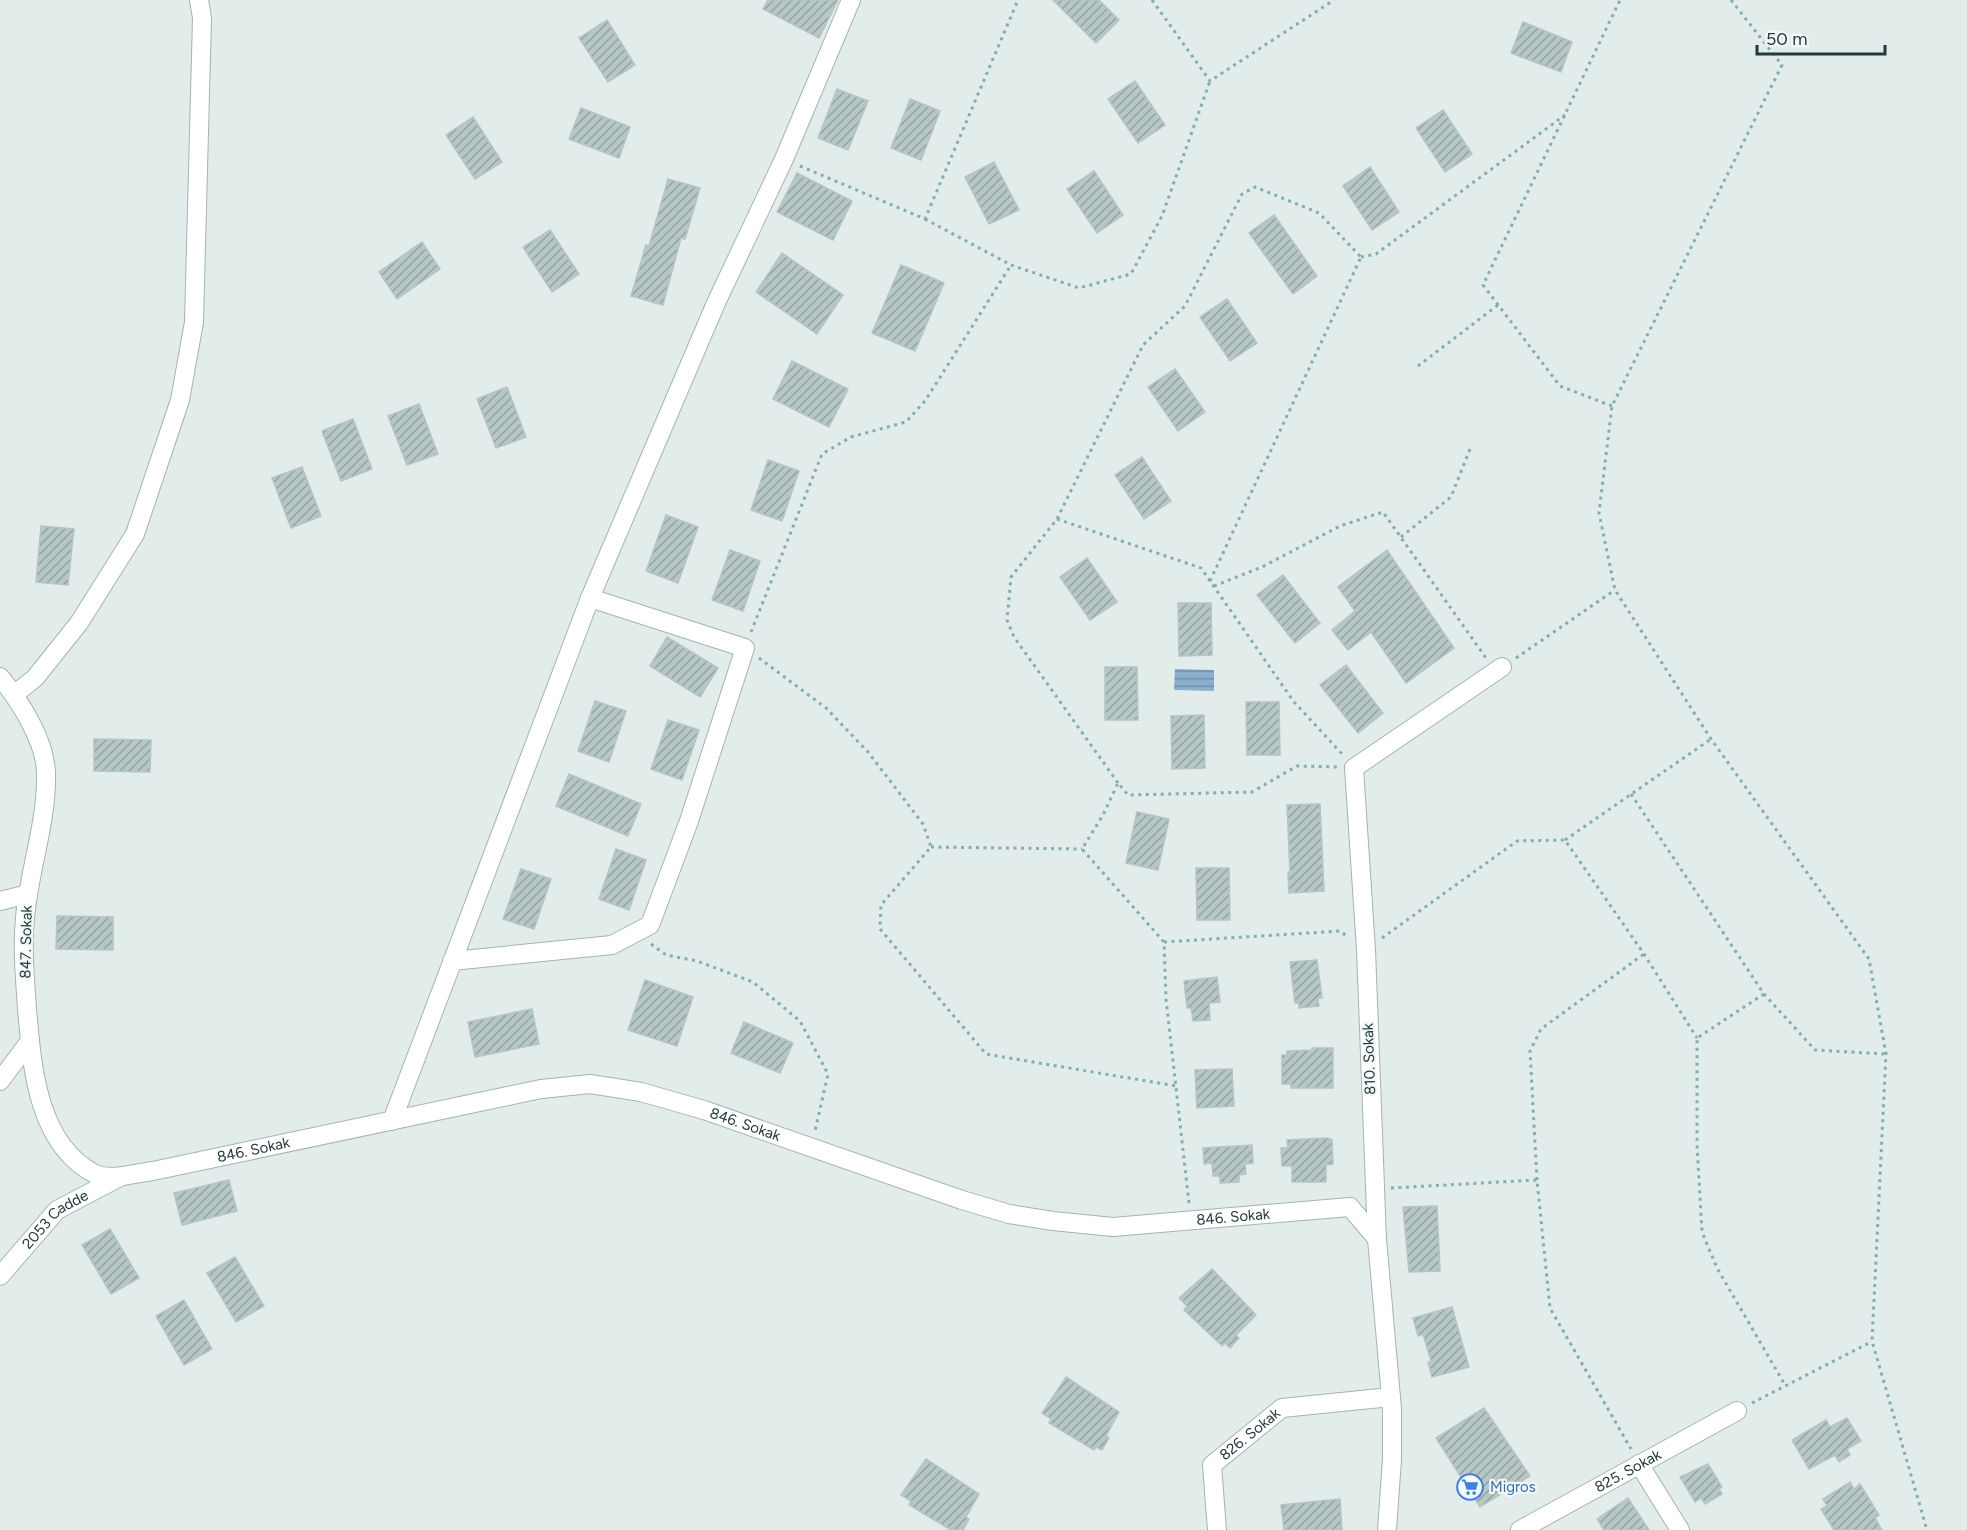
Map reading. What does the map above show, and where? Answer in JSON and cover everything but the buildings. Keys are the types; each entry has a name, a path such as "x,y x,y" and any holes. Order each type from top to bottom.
{"street":[{"path":"15,694 35,678 79,623 135,534 180,400 191,348 196,296 202,18 199,0"},
{"path":"392,1120 590,598 716,303 784,159 851,0"},
{"path":"452,961 612,945 650,926 689,821 745,648 590,598"},
{"path":"1354,768 1499,669"},
{"name":"847. Sokak","path":"0,677 15,694 35,733 47,772 42,826 28,894 23,958 30,1041 38,1090 46,1117 61,1144 75,1159 97,1175"},
{"name":"810. Sokak","path":"1354,768 1366,950 1377,1239 1391,1397 1392,1459 1387,1530"},
{"path":"0,902 28,894"},
{"path":"0,1081 30,1041"},
{"name":"846. Sokak","path":"97,1175 122,1176 541,1089 590,1084 642,1092 673,1101 1009,1214 1113,1227 1350,1207 1377,1239"},
{"name":"2053 Cadde","path":"0,1276 57,1210 122,1176"},
{"name":"826. Sokak","path":"1217,1530 1212,1465 1282,1408 1391,1397"},
{"name":"825. Sokak","path":"1520,1530 1737,1412"},
{"path":"1639,1464 1680,1530"}],"path":[{"path":"925,219 1018,0"},
{"path":"1152,0 1210,81"},
{"path":"784,159 925,219 1011,265 1079,288 1131,274 1162,216 1210,81 1334,0"},
{"path":"1612,406 1560,386 1483,285 1620,0"},
{"path":"1731,0 1782,65 1612,406 1599,513 1615,590 1711,739 1869,959 1886,1054 1872,1341 1927,1530"},
{"path":"1361,257 1376,254 1566,114"},
{"path":"1354,768 1297,766 1252,792 1128,795 1014,637 1008,620 1011,577 1057,519 1143,345 1185,306 1242,194 1255,187 1319,213 1361,257"},
{"path":"1210,580 1361,257"},
{"path":"931,847 923,824 868,752 826,708 745,648 822,454 852,437 906,422 925,401 1011,265"},
{"path":"1418,366 1498,305"},
{"path":"1401,537 1450,497 1470,449"},
{"path":"1214,586 1262,567 1340,526 1383,512 1499,669 1615,590"},
{"path":"1057,519 1201,568 1294,702 1354,768"},
{"path":"1164,942 1340,931 1366,950 1517,841 1565,840 1711,739"},
{"path":"1082,849 1103,815 1118,783"},
{"path":"1631,794 1764,994 1815,1050 1886,1054"},
{"path":"1565,840 1644,954 1697,1038 1697,1145 1702,1232 1717,1268 1785,1385"},
{"path":"1176,1086 986,1054 880,929 881,905 931,847 1082,849 1164,942 1166,999 1176,1086 1190,1220"},
{"path":"636,933 666,955 697,961 753,982 800,1021 828,1074 812,1148"},
{"path":"1639,1464 1550,1308 1537,1180 1530,1051 1541,1029 1644,954"},
{"path":"1697,1038 1764,994"},
{"path":"1375,1189 1537,1180"},
{"path":"1737,1412 1872,1341"}],"water":[{"path":"1175,669 1214,670 1214,691 1174,690"}],"place":[{"name":"Migros","path":"1470,1487"}]}
